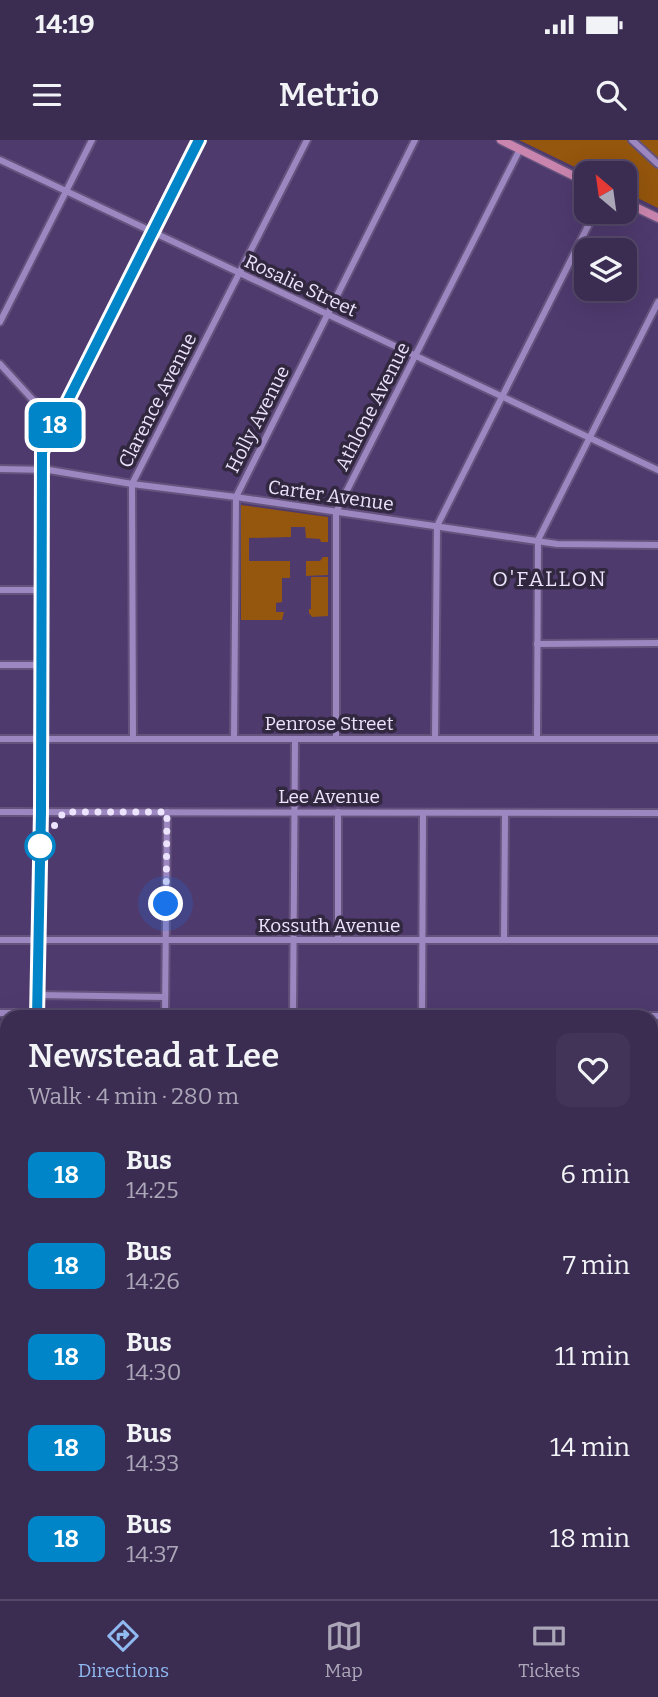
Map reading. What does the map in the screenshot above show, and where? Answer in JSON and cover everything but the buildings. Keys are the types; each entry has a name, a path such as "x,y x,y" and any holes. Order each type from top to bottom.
{"main road":[{"path":"501,140 574,176"},
{"path":"637,208 658,218"}],"street":[{"path":"0,322 92,140"},
{"path":"37,1010 43,449 199,140"},
{"name":"Clarence Avenue","path":"134,739 132,484 307,140"},
{"name":"Holly Avenue","path":"234,738 236,497 415,140"},
{"path":"632,140 658,164"},
{"name":"Athlone Avenue","path":"335,739 336,512 520,149"},
{"name":"Rosalie Street","path":"0,160 658,470"},
{"path":"435,738 437,526 589,224"},
{"path":"537,739 538,540 658,302"},
{"path":"0,364 33,400 60,416"},
{"name":"Carter Avenue","path":"0,469 42,470 566,544 658,545"},
{"path":"0,590 42,590"},
{"path":"537,644 658,643"},
{"path":"0,665 41,665"},
{"name":"Penrose Street","path":"0,739 658,739"},
{"path":"293,1010 295,739"},
{"name":"Lee Avenue","path":"0,812 658,813"},
{"path":"165,1010 167,812"},
{"path":"338,812 338,940"},
{"path":"422,1010 424,813"},
{"path":"504,940 505,813"},
{"name":"Kossuth Avenue","path":"0,940 658,940"},
{"path":"37,995 165,997"}],"shaded area":[{"path":"519,140 658,140 658,208 637,198 637,161 574,161 574,167"},
{"path":"241,505 328,517 328,542 306,538 305,527 291,527 291,537 249,538 249,561 290,561 290,578 282,578 282,602 276,603 276,612 284,612 282,620 241,620"},
{"path":"323,557 328,557 328,575 306,576 306,561 320,561"},
{"path":"311,577 328,577 328,616 312,617 309,613"}],"bus line":[{"name":"18","path":"37,1010 37,947 40,932 42,452 199,140"}],"district":[{"name":"O'FALLON","path":"550,579"}],"route":[{"path":"40,846 64,812 167,812 166,904"}]}
